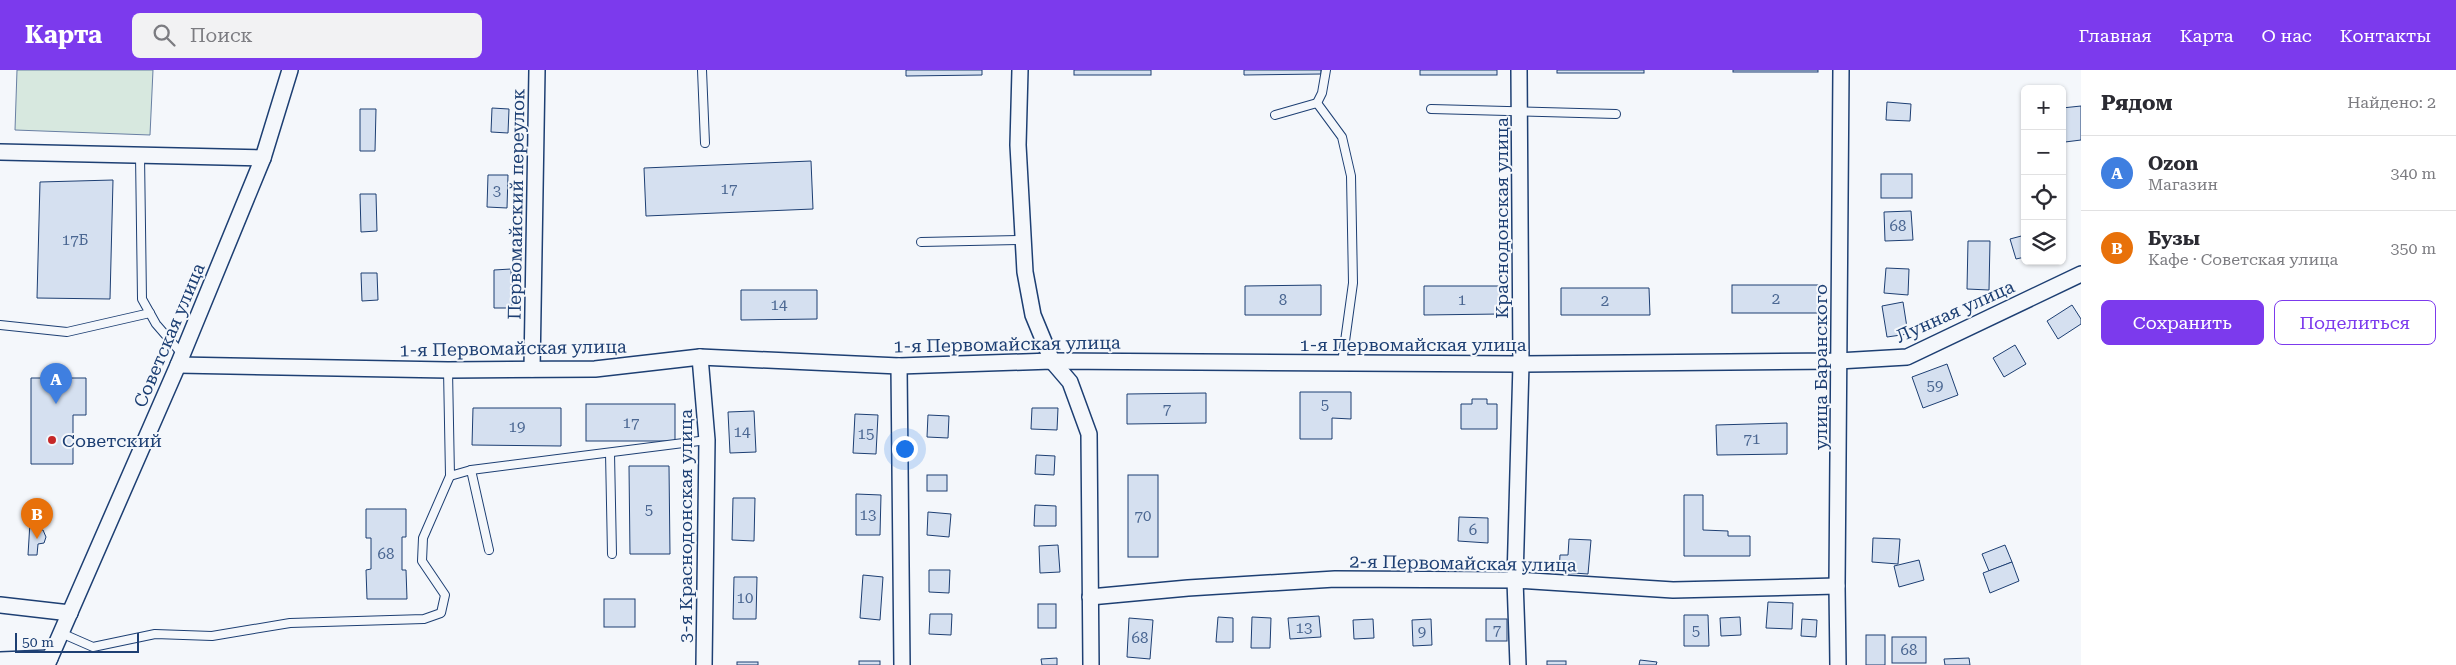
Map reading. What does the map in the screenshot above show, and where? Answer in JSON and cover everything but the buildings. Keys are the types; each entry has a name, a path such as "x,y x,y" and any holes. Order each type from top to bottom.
{"street":[{"name":"Советская улица","path":"48,662 180,360 263,158 290,70"},
{"name":"Первомайский переулок","path":"532,369 537,70"},
{"path":"1020,70 1018,145 1023,240 1025,272 1033,315 1052,361 1070,382 1088,434 1091,665"},
{"name":"Краснодонская улица","path":"1518,665 1515,580 1521,364 1519,70"},
{"name":"улица Баранского","path":"1838,665 1840,70"},
{"path":"0,152 263,158"},
{"name":"Лунная улица","path":"1838,361 1907,357 2081,274"},
{"name":"1-я Первомайская улица","path":"180,360 448,370 595,369 700,357 898,366 1052,361 1521,364 1838,361"},
{"name":"3-я Краснодонская улица","path":"700,357 707,440 704,665"},
{"path":"898,366 902,665"},
{"name":"2-я Первомайская улица","path":"1090,597 1335,578 1515,580 1674,590 1837,586"},
{"path":"0,605 70,613"},
{"path":"0,660 48,662"}],"lane":[{"path":"702,70 705,143"},
{"path":"1275,115 1316,104 1322,94 1326,70"},
{"path":"1316,104 1342,137 1351,176 1353,283 1342,363"},
{"path":"1431,109 1616,114"},
{"path":"140,155 142,299 180,360"},
{"path":"921,242 1023,240"},
{"path":"0,325 67,332 150,313"},
{"path":"61,633 93,647 155,634 212,636 290,623 424,619 441,613 445,595 422,561 423,538 450,476 448,370"},
{"path":"450,476 470,470 707,440"},
{"path":"610,453 612,554"},
{"path":"470,470 489,550"}],"shaded area":[{"path":"17,70 153,70 150,135 15,130"}],"place":[{"name":"Ozon","path":"56,404"},
{"name":"Советский","path":"52,440"},
{"name":"Бузы","path":"37,539"}]}
